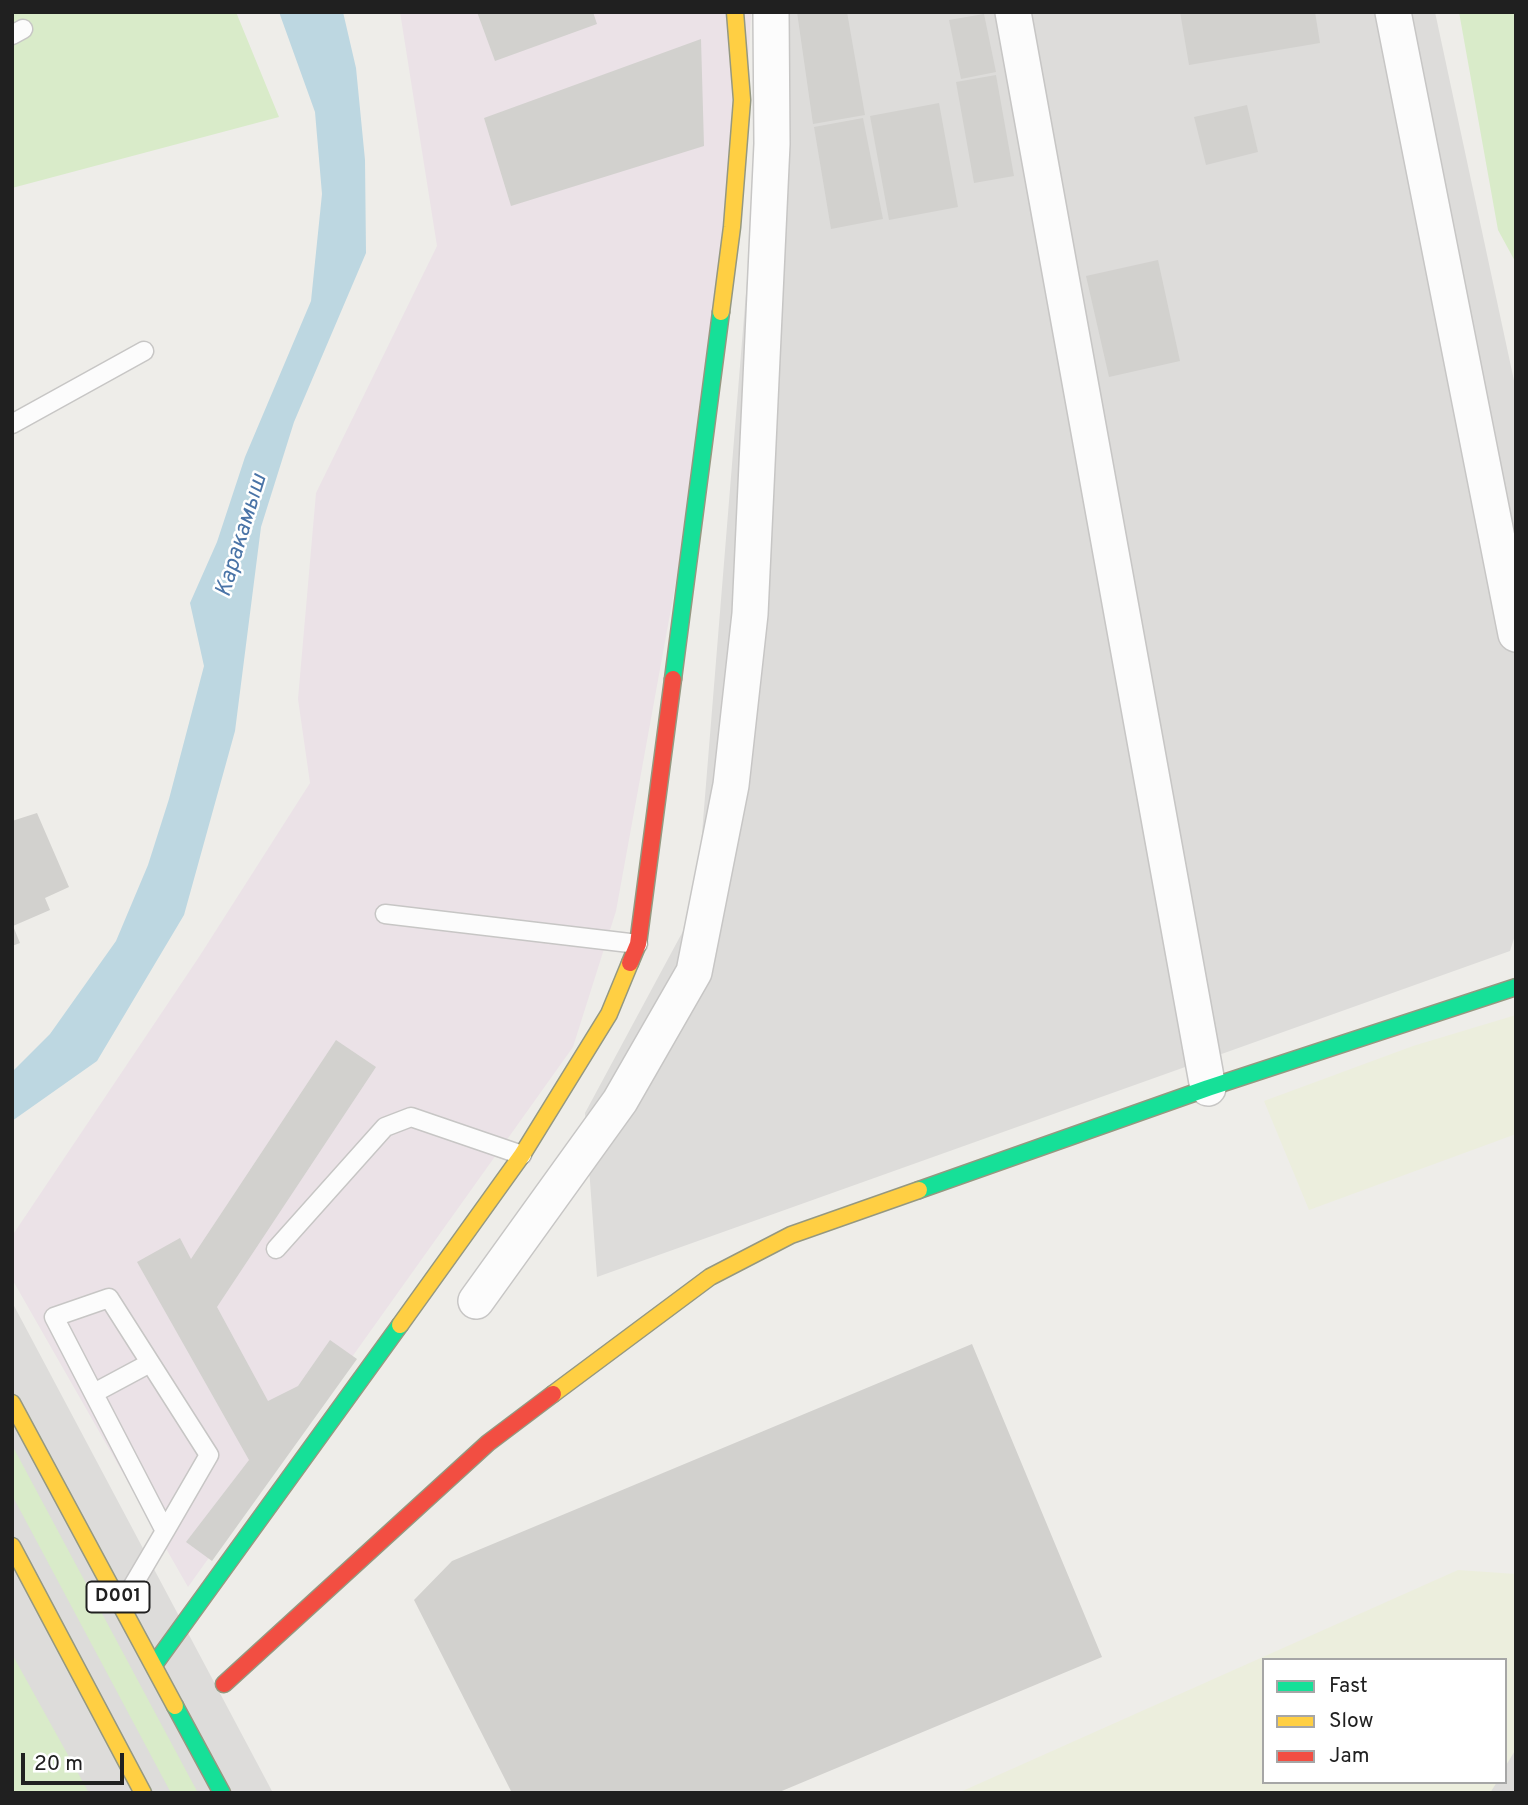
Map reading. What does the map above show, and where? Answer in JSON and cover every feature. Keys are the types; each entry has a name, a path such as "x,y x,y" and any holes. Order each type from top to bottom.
{"main road":[{"path":"153,1665 523,1155 609,1014 638,944 732,227 742,100 735,12"},
{"path":"224,1685 488,1443 710,1277 791,1235 1208,1088 1516,987"},
{"name":"D001","path":"12,1403 222,1793"},
{"path":"12,1546 143,1793"}],"street":[{"path":"475,1301 620,1101 694,972 731,785 750,614 772,144 771,12"},
{"path":"1013,12 1208,1088"},
{"path":"1393,12 1516,634"}],"lane":[{"path":"12,424 144,351"},
{"path":"385,914 638,944"},
{"path":"276,1249 385,1127 411,1117 523,1155"},
{"path":"122,1604 165,1531 209,1455 109,1297 54,1317 165,1531"},
{"path":"94,1393 150,1363"}],"shaded area":[{"path":"400,12 751,12 740,229 616,911 573,1047 188,1587 12,1279 12,1236 199,957 310,783 298,699 316,493 437,246"},
{"path":"761,12 1435,12 1516,390 1516,932 1510,951 597,1277 585,1113 696,907 767,34"},
{"path":"12,1302 273,1793 12,1793"},
{"path":"1516,1738 1516,1793 1489,1793 1493,1784 1507,1784 1507,1756"}],"green space":[{"path":"12,12 236,12 279,117 12,188"},
{"path":"1459,12 1516,12 1516,263 1498,230"},
{"path":"1516,1015 1516,1134 1309,1210 1264,1101 1413,1046"},
{"path":"12,1445 198,1793 171,1793 12,1495"},
{"path":"1458,1570 1516,1574 1516,1749 1507,1764 1507,1658 1262,1658 1262,1784 1496,1784 1490,1793 958,1793"},
{"path":"12,1654 89,1793 12,1793"}],"water":[{"name":"Каракамыш","path":"279,12 343,12 356,68 365,160 366,253 294,422 261,527 235,731 184,915 97,1061 12,1121 12,1072 50,1034 116,941 148,865 169,799 204,666 190,603 217,542 245,457 311,301 322,194 315,112"}],"building":[{"path":"477,12 593,12 597,24 495,61"},
{"path":"797,12 847,12 865,115 813,124"},
{"path":"1180,12 1315,12 1320,43 1189,65"},
{"path":"984,14 996,72 961,79 949,20"},
{"path":"701,39 704,146 511,206 484,118"},
{"path":"996,75 1014,176 974,183 956,82"},
{"path":"939,103 958,207 889,220 870,116"},
{"path":"1247,105 1258,152 1206,165 1194,117"},
{"path":"863,118 883,219 831,229 814,127"},
{"path":"1158,260 1180,361 1109,377 1086,276"},
{"path":"37,813 69,887 45,898 50,910 13,926 20,943 12,946 12,821"},
{"path":"336,1040 376,1067 217,1307 268,1401 298,1386 330,1340 357,1359 212,1561 186,1542 249,1460 137,1262 180,1238 191,1259"},
{"path":"972,1344 1102,1657 777,1793 512,1793 414,1600 452,1561"}],"traffic: fast":[{"path":"673,679 721,312"},
{"path":"919,1190 1208,1088 1516,987"},
{"path":"154,1665 400,1325"},
{"path":"175,1706 222,1793"}],"traffic: slow":[{"path":"721,312 732,227 742,100 735,12"},
{"path":"400,1325 522,1155 609,1014 630,963"},
{"path":"553,1394 710,1277 791,1235 919,1190"},
{"path":"12,1403 175,1706"},
{"path":"12,1546 143,1793"}],"traffic: jam":[{"path":"630,963 638,944 673,679"},
{"path":"224,1684 488,1443 553,1394"}]}
